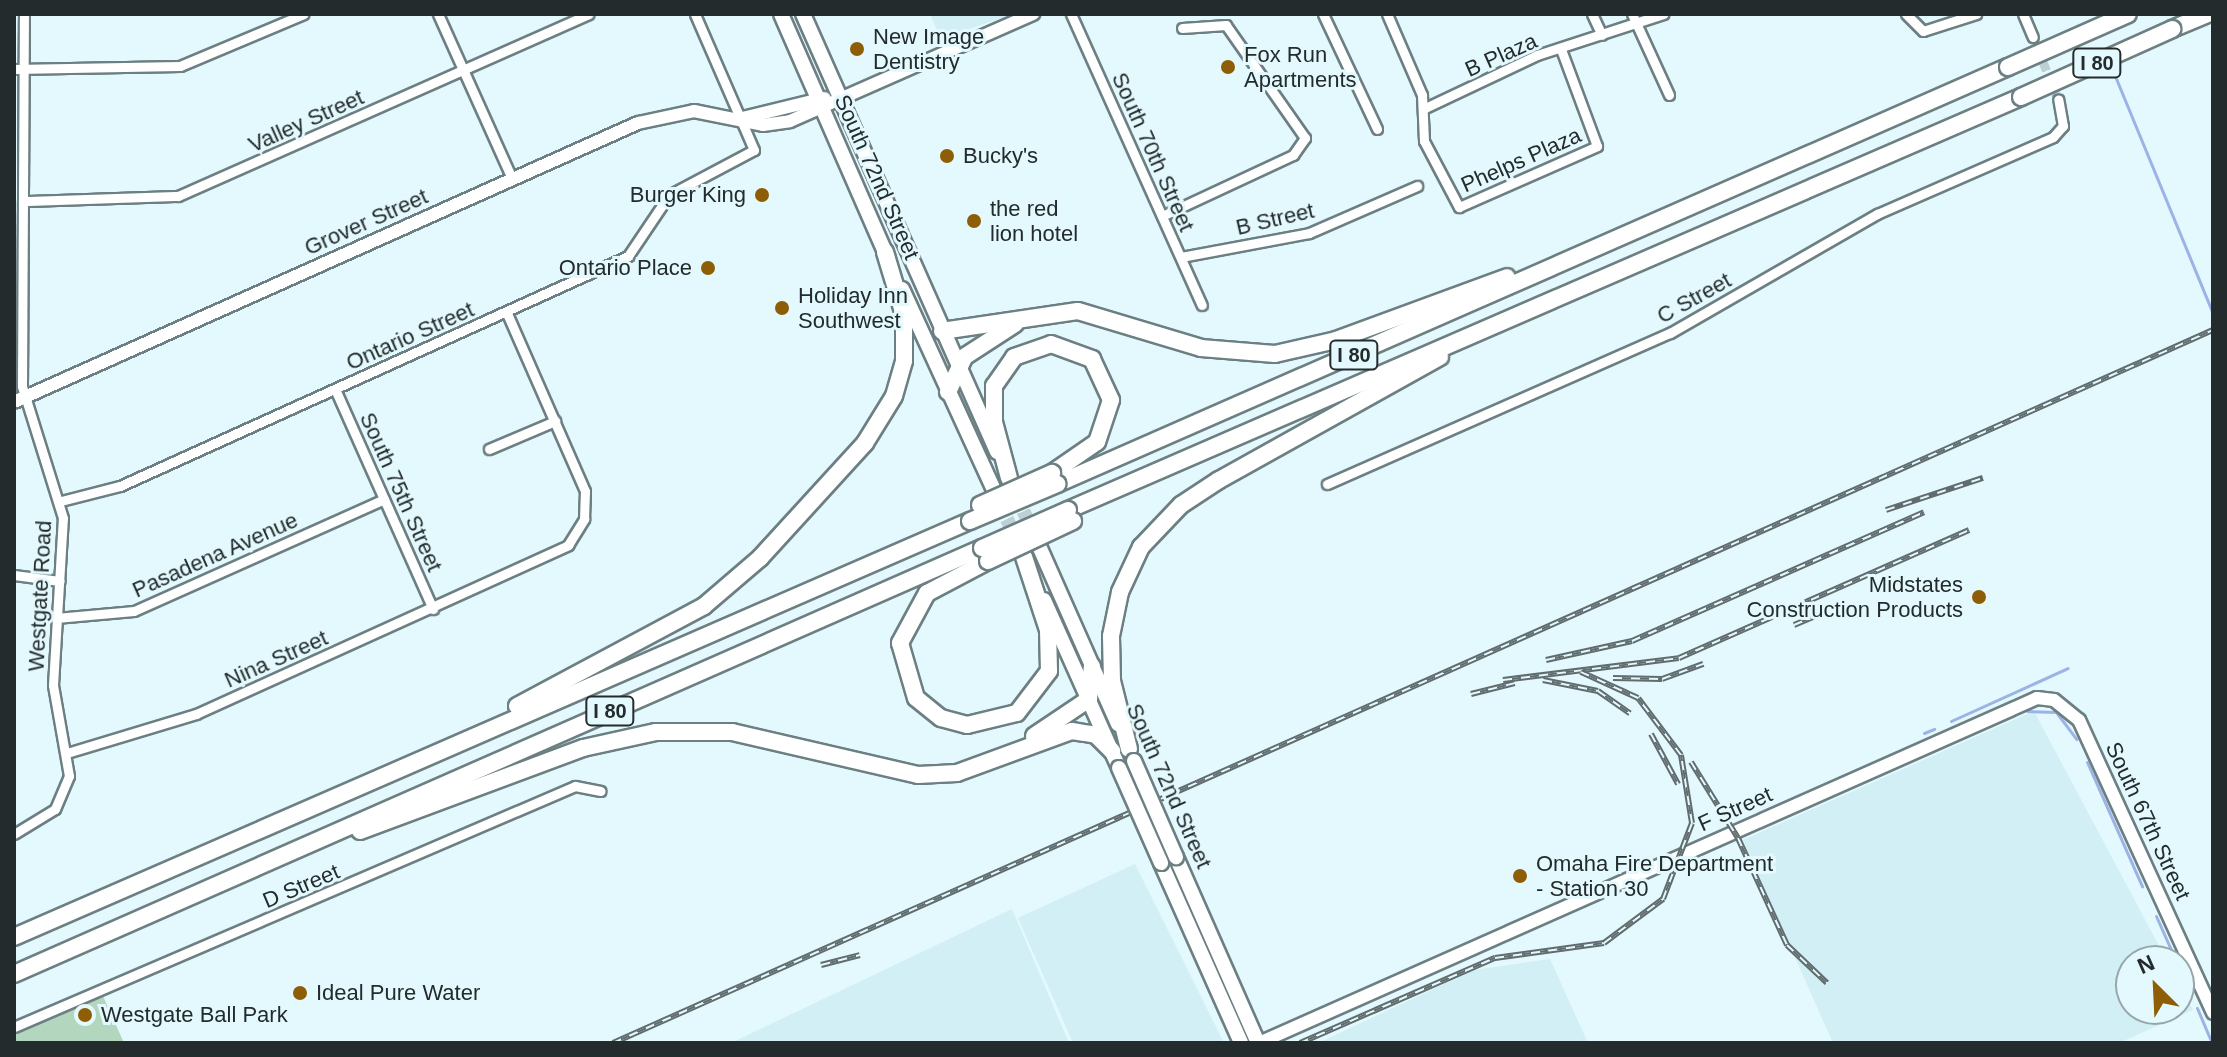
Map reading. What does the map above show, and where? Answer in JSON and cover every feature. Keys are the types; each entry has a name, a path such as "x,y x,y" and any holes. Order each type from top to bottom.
{"highway":[{"name":"I 80","path":"14,937 759,613 1054,478 1651,224 2128,14"},
{"name":"I 80","path":"14,974 985,554 1474,332 2208,14"},
{"path":"2191,21 2213,19"},
{"path":"942,331 1034,315 1090,313 1219,351 1292,351 1651,224"},
{"path":"285,818 645,643 760,558 865,443 894,396 905,324 885,252"},
{"path":"948,392 957,365 1034,315"},
{"path":"1125,754 1112,681 1113,620 1131,564 1156,528 1219,480 1403,383 1474,332"},
{"path":"1010,479 994,422 994,386 1014,357 1051,344 1092,359 1111,400 1097,442 1054,478"},
{"path":"985,554 927,593 901,636 912,692 930,711 960,724 1012,716 1046,677 1050,639 1023,555"},
{"path":"957,773 1043,731 1089,699 1092,666"},
{"path":"238,875 583,748 647,733 732,732 904,773 957,773 1072,731 1096,735 1125,754"}],"main road":[{"name":"South 72nd Street","path":"781,14 993,488"},
{"name":"South 72nd Street","path":"803,14 1010,479"},
{"name":"South 72nd Street","path":"1039,546 1092,666 1125,754 1176,857 1259,1043"},
{"name":"South 72nd Street","path":"1023,555 1089,699 1125,754"},
{"name":"South 72nd Street","path":"1125,754 1119,768 1241,1043"}],"street":[{"name":"Westgate Road","path":"24,14 25,201 19,400 61,501 60,581 53,685 67,753"},
{"path":"14,69 180,66 304,14"},
{"path":"438,14 512,179"},
{"name":"Valley Street","path":"25,201 178,196 588,14"},
{"path":"695,14 743,118"},
{"name":"Grover Street","path":"19,400 660,115 743,118 763,125 840,97 1033,14"},
{"name":"South 70th Street","path":"1071,14 1202,305"},
{"path":"1323,14 1377,129"},
{"path":"1387,14 1425,108"},
{"path":"1592,14 1602,35"},
{"path":"1632,14 1669,95"},
{"path":"1637,25 1663,14"},
{"path":"1906,14 1923,31 1976,14"},
{"path":"2023,14 2033,37"},
{"path":"1162,216 1300,148 1305,138 1278,94 1220,22 1182,28"},
{"name":"B Plaza","path":"1425,108 1561,49 1637,25"},
{"name":"Phelps Plaza","path":"1425,108 1424,141 1456,206 1598,143 1561,49"},
{"name":"C Street","path":"1327,484 1670,333 1877,214 2053,137 2063,121 2058,99"},
{"name":"Ontario Street","path":"61,501 120,486 623,259 669,195 742,160 754,150 743,118"},
{"name":"B Street","path":"1181,257 1309,233 1417,186"},
{"path":"489,449 555,421 507,313"},
{"name":"South 75th Street","path":"335,389 433,609"},
{"name":"Nina Street","path":"67,753 196,714 561,551 582,525 585,491 555,421"},
{"name":"Pasadena Avenue","path":"56,618 134,611 384,499"},
{"path":"14,575 60,581"},
{"name":"South 67th Street","path":"2054,700 2079,720 2213,1013"},
{"name":"F Street","path":"1259,1043 2024,701 2054,700"},
{"path":"14,834 60,803 67,753"},
{"name":"D Street","path":"14,1027 575,786 601,791"}],"shaded area":[{"path":"930,14 1012,14 941,39"},
{"path":"2034,711 2158,945 2115,945 2115,1025 2159,1025 2119,1043 1833,1043 1743,840"},
{"path":"1135,864 1224,1043 1073,1043 1018,918"},
{"path":"1012,909 1069,1043 731,1043"},
{"path":"1550,959 1588,1043 1318,1043 1474,970"}],"green space":[{"name":"Westgate Ball Park","path":"103,996 124,1043 14,1043 14,1034"}],"waterway":[{"path":"2115,76 2213,314"},
{"path":"1951,721 2068,668"},
{"path":"2027,711 2056,712 2076,739"},
{"path":"1924,733 1934,729"},
{"path":"2087,762 2142,886"},
{"path":"2156,916 2169,945"},
{"path":"2197,1008 2212,1043"}],"tunnel":[{"path":"2033,37 2058,99"},
{"path":"1015,492 1034,535"},
{"path":"998,500 1018,543"}],"railway":[{"path":"613,1043 2213,330"},
{"path":"1886,510 1983,478"},
{"path":"1546,660 1632,641 1924,512"},
{"path":"1503,680 1679,658 1969,530"},
{"path":"1794,625 1827,611"},
{"path":"1613,678 1662,679 1703,664"},
{"path":"1300,1043 1495,958 1604,943 1663,899 1692,823 1681,755 1638,698 1581,672"},
{"path":"1543,680 1598,691 1630,713"},
{"path":"1471,694 1515,683"},
{"path":"1651,734 1678,784"},
{"path":"1691,762 1738,838 1787,945 1827,983"},
{"path":"821,965 860,955"}],"place":[{"name":"New Image Dentistry","path":"857,49"},
{"name":"Fox Run Apartments","path":"1228,67"},
{"name":"Bucky's","path":"947,156"},
{"name":"Burger King","path":"762,195"},
{"name":"the red lion hotel","path":"974,221"},
{"name":"Ontario Place","path":"708,268"},
{"name":"Holiday Inn Southwest","path":"782,308"},
{"name":"Midstates Construction Products","path":"1979,597"},
{"name":"Omaha Fire Department - Station 30","path":"1520,876"},
{"name":"Ideal Pure Water","path":"300,993"},
{"name":"Westgate Ball Park","path":"85,1015"}]}
